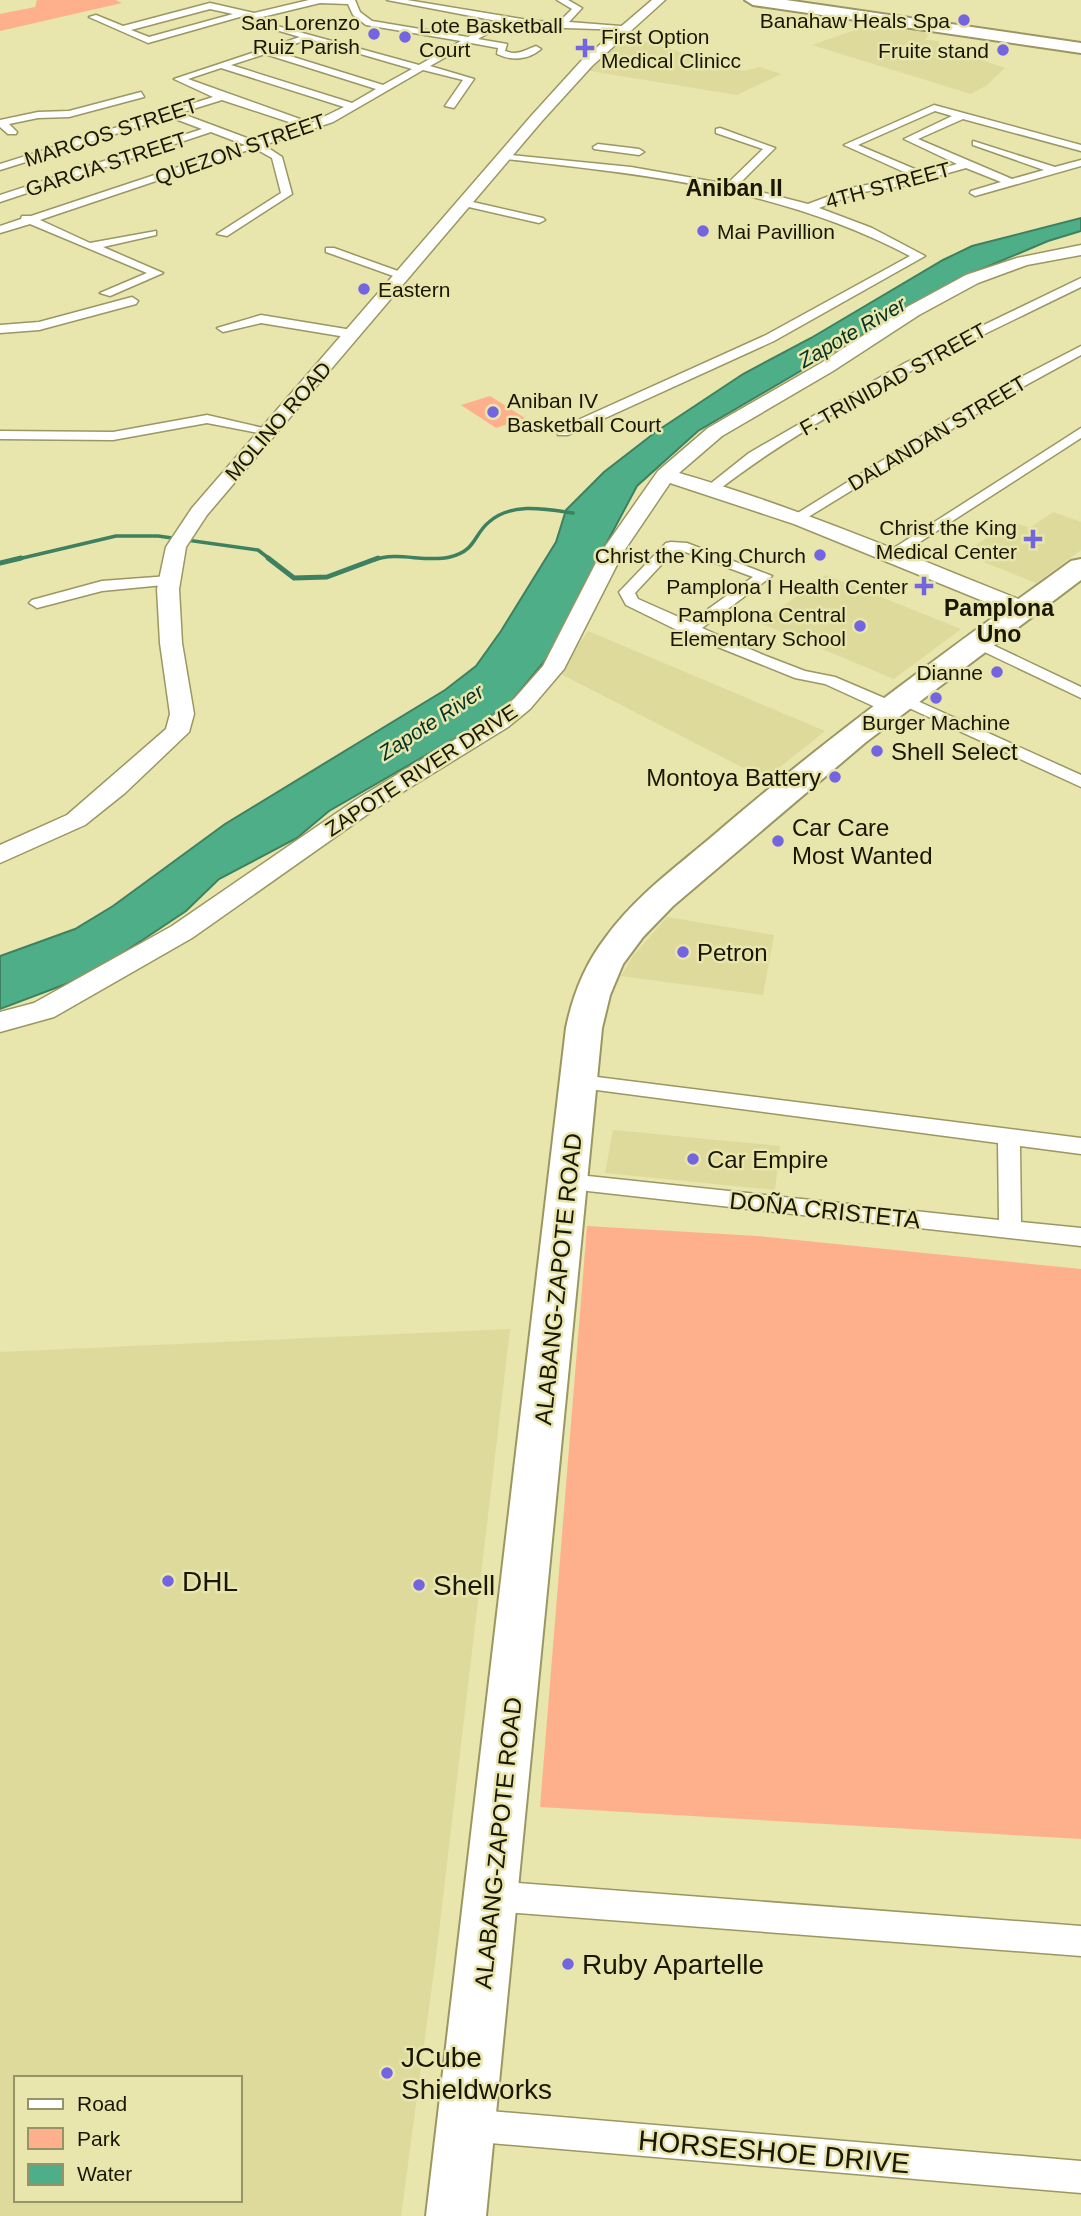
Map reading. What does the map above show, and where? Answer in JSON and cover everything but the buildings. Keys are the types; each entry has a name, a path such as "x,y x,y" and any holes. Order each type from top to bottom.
{"highway":[{"path":"753,0 1081,48"},
{"name":"ALABANG-ZAPOTE ROAD","path":"456,2216 581,1082 584,1028 592,990 607,961 649,910 807,770 1023,609 1078,573"}],"main road":[{"name":"MOLINO ROAD","path":"0,855 76,820 116,789 177,732 182,714 171,643 169,581 180,540 269,431 576,75 659,0"},
{"name":"ZAPOTE RIVER DRIVE","path":"0,1022 33,1014 63,1001 182,932 366,804 500,722 522,705 553,669 580,621 587,597 613,551 665,475 715,432 827,368 947,291 998,268 1081,250"},
{"path":"665,475 712,488 795,519 1023,609"}],"street":[{"path":"93,17 148,40 239,15 262,15 320,0 353,1 356,13 369,23 505,46 500,52 503,55 519,57 536,50"},
{"path":"391,0 505,20 628,27"},
{"path":"561,0 578,8 562,24"},
{"path":"123,29 210,6 239,15"},
{"name":"QUEZON STREET","path":"0,230 312,126 351,107 505,20"},
{"path":"262,23 305,38 469,79 450,106"},
{"path":"305,38 179,79 222,97 312,126"},
{"path":"265,51 382,88"},
{"path":"219,65 351,107"},
{"path":"12,132 1,123 69,114 141,95"},
{"name":"MARCOS STREET","path":"0,167 222,97"},
{"path":"924,177 849,145 934,108 1081,148"},
{"path":"170,113 265,149 277,157 287,194 223,234"},
{"path":"69,114 111,132"},
{"path":"961,116 909,139 1009,183"},
{"name":"GARCIA STREET","path":"0,199 211,129"},
{"path":"720,131 770,148 728,189"},
{"path":"997,150 1026,134"},
{"path":"580,164 610,136"},
{"path":"977,143 1054,170"},
{"path":"598,147 639,152"},
{"path":"505,156 580,164 728,189 808,208 863,228 919,256 770,338 563,432"},
{"path":"975,193 1081,163"},
{"name":"4TH STREET","path":"808,208 855,190 898,184 967,164"},
{"path":"898,184 921,195"},
{"path":"464,203 539,220"},
{"path":"0,205 157,273 106,293"},
{"path":"863,228 885,220"},
{"path":"94,247 152,233"},
{"path":"330,250 402,275"},
{"name":"F. TRINIDAD STREET","path":"712,488 754,456 911,366 1081,282"},
{"path":"0,329 38,326 132,301"},
{"path":"223,328 261,319 352,334"},
{"name":"DALANDAN STREET","path":"795,519 1001,393 1081,350"},
{"path":"0,435 113,436 207,419 269,431"},
{"path":"890,555 1081,432"},
{"path":"688,630 764,576 682,547 668,548 627,592 634,604 688,630 798,674 834,682 895,703 1081,782"},
{"path":"37,603 102,586 169,581"},
{"path":"978,643 1081,692"},
{"path":"581,1082 1081,1146"},
{"path":"1009,1137 1010,1231"},
{"name":"DOÑA CRISTETA","path":"569,1182 1081,1237"},
{"path":"492,1896 1081,1941"},
{"name":"HORSESHOE DRIVE","path":"467,2125 1081,2177"}],"shaded area":[{"path":"875,23 932,31 925,40 939,41 939,46 1005,68 987,85 971,94 812,45"},
{"path":"630,37 743,71 760,67 781,74 737,95 584,70 615,44"},
{"name":"Christ the King Medical Center","path":"1053,512 1081,522 1081,550 1036,583 971,557 973,555 966,552 1011,521 1030,528"},
{"name":"Pamplona Central Elementary School","path":"826,575 961,629 894,679 760,623"},
{"path":"588,631 825,731 765,779 559,673"},
{"path":"667,917 774,935 763,995 621,976 633,956"},
{"name":"Car Empire","path":"613,1130 780,1146 775,1190 605,1173"},
{"path":"510,1329 437,1948 401,2216 0,2216 0,1352"}],"green space":[{"path":"37,0 115,0 122,3 0,31 0,14 35,7"},
{"name":"Aniban IV Basketball Court","path":"490,396 525,418 496,428 461,405"},
{"path":"587,1226 757,1236 1081,1269 1081,1839 540,1807"}],"water":[{"name":"Zapote River","path":"1081,218 1081,231 1048,241 956,280 698,431 637,486 580,593 561,641 511,702 477,726 329,811 297,838 219,879 186,911 114,959 74,981 0,1009 0,956 75,929 113,906 225,824 445,690 476,666 556,542 566,510 604,472 657,431 743,374 811,338 943,260 972,246"}],"waterway":[{"path":"374,560 392,557 431,559 459,554 470,546 489,522 518,509 573,513"},
{"path":"14,560 116,536 158,536 258,550 271,560"},
{"path":"0,563 21,558"},
{"path":"268,558 294,578 327,577 378,558"}],"place":[{"name":"Banahaw Heals Spa","path":"964,20"},
{"name":"San Lorenzo Ruiz Parish","path":"374,34"},
{"name":"Lote Basketball Court","path":"405,37"},
{"name":"First Option Medical Clinicc","path":"585,48"},
{"name":"Fruite stand","path":"1003,50"},
{"name":"Mai Pavillion","path":"703,231"},
{"name":"Eastern","path":"364,289"},
{"name":"Aniban IV Basketball Court","path":"493,412"},
{"name":"Christ the King Medical Center","path":"1033,539"},
{"name":"Christ the King Church","path":"820,555"},
{"name":"Pamplona I Health Center","path":"924,586"},
{"name":"Pamplona Central Elementary School","path":"860,626"},
{"name":"Dianne","path":"997,672"},
{"name":"Burger Machine","path":"936,698"},
{"name":"Shell Select","path":"877,751"},
{"name":"Montoya Battery","path":"835,777"},
{"name":"Car Care Most Wanted","path":"778,841"},
{"name":"Petron","path":"683,952"},
{"name":"Car Empire","path":"693,1159"},
{"name":"DHL","path":"168,1581"},
{"name":"Shell","path":"419,1585"},
{"name":"Ruby Apartelle","path":"568,1964"},
{"name":"JCube Shieldworks","path":"387,2073"}],"district":[{"name":"Aniban II","path":"734,188"},
{"name":"Pamplona Uno","path":"999,621"}]}
